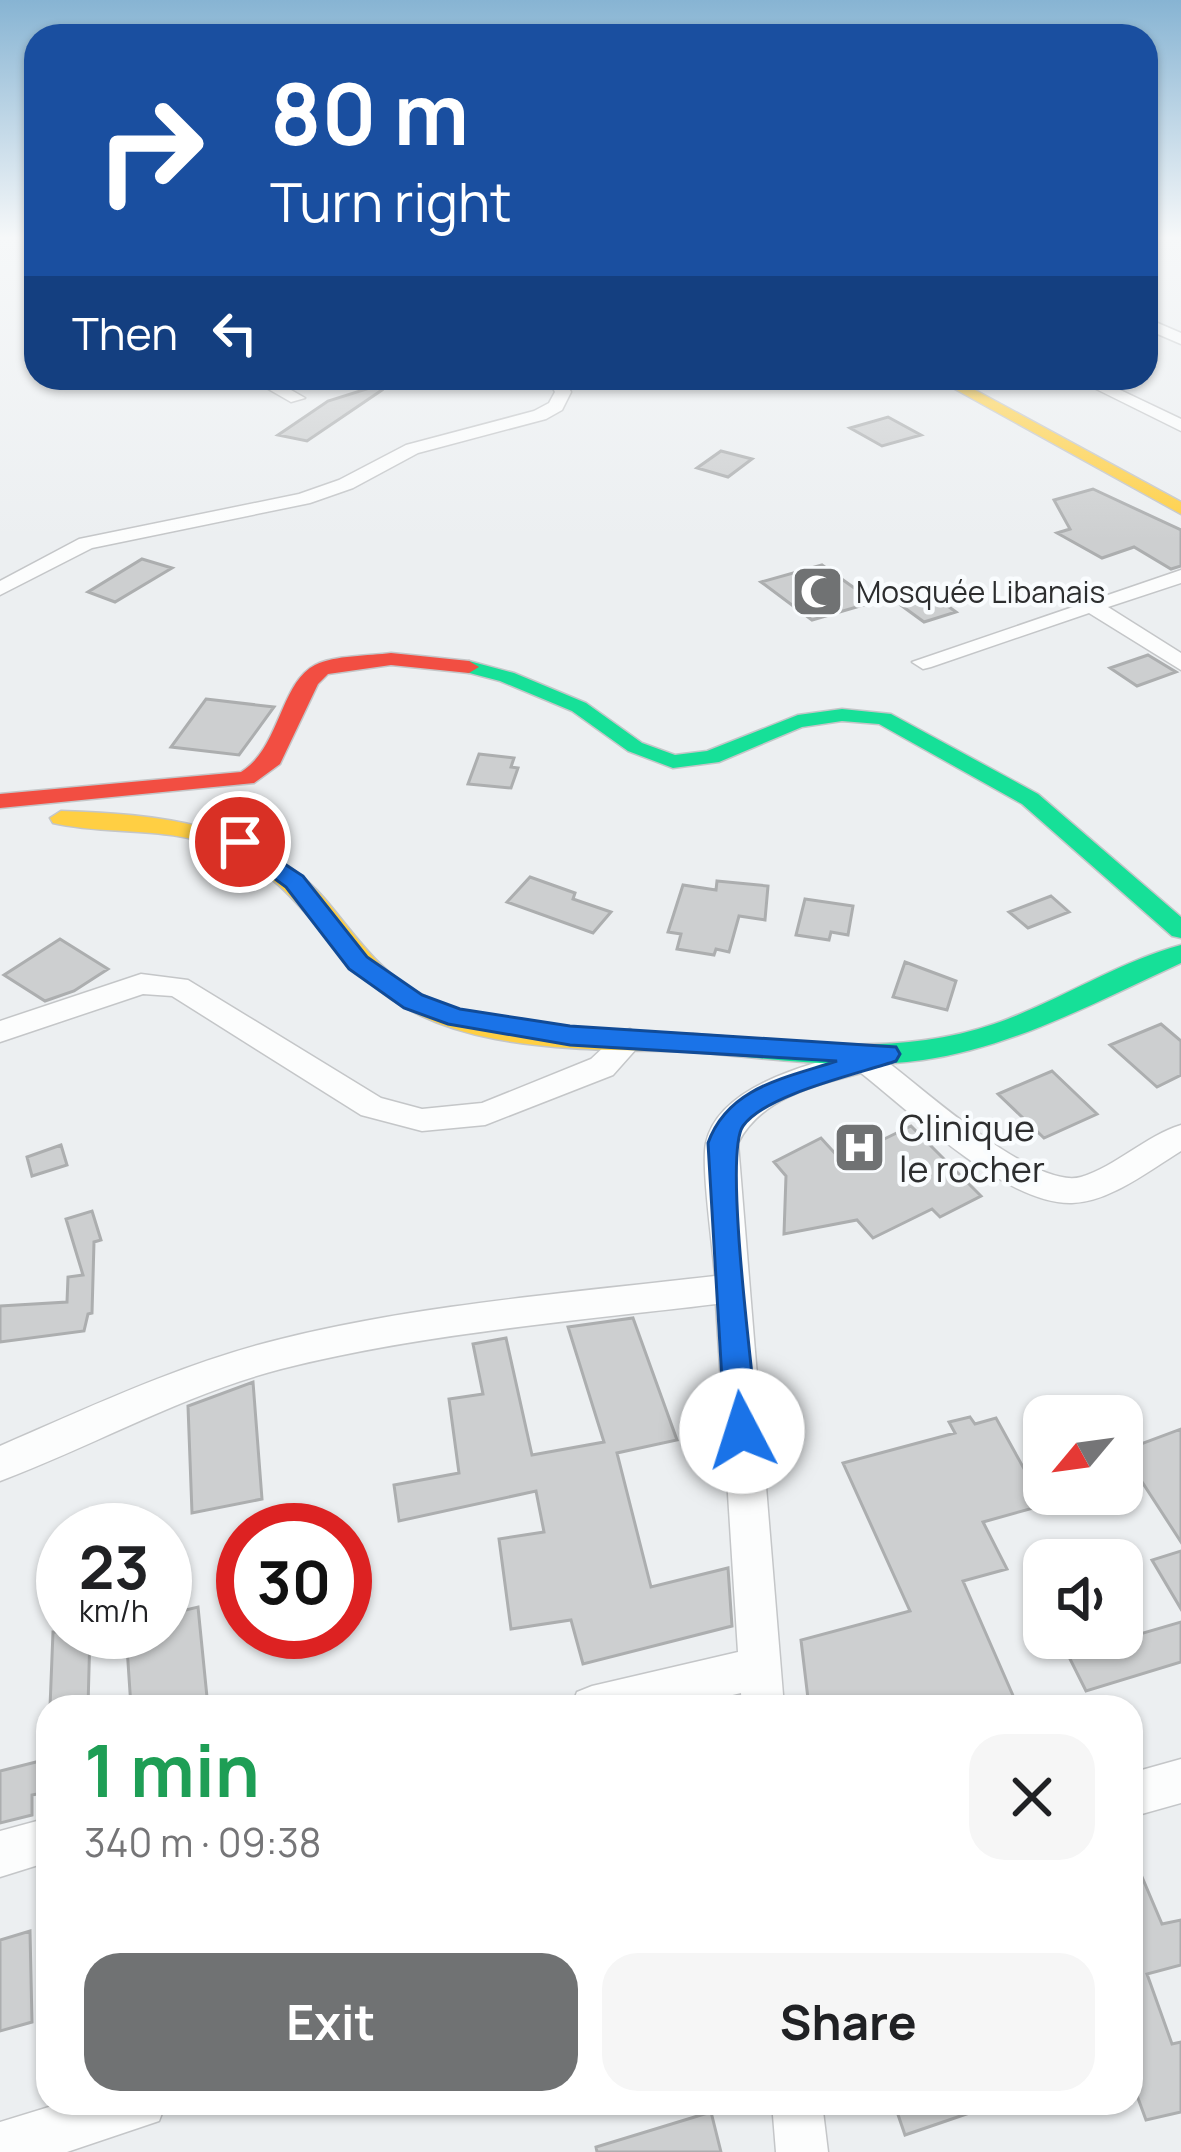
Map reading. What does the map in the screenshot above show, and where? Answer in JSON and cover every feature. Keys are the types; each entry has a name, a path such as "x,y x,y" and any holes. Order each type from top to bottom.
{"street":[{"path":"281,390 297,398"},
{"path":"0,589 86,543 303,499 346,484 424,445 540,415 556,406 562,390"},
{"path":"964,390 1181,509"},
{"path":"1107,390 1181,426"},
{"path":"923,662 1181,576"},
{"path":"1091,605 1181,663"},
{"path":"0,800 246,778 269,764 309,682 322,669 391,659 474,668 580,707 635,747 673,762 711,757 798,721 842,715 884,718 1030,799 1181,930"},
{"path":"0,822 65,818 158,824 240,842 294,881 358,963 413,1002 496,1026 876,1058 975,1040 1181,952"},
{"path":"0,1032 141,984 178,987 372,1106 422,1120 485,1114 602,1067 630,1040"},
{"path":"876,1058 1021,1176 1055,1191 1078,1191 1181,1137"},
{"path":"699,1695 761,1688 722,1143 729,1122 747,1106 876,1058"},
{"path":"0,1464 156,1394 282,1354 498,1316 730,1288"},
{"path":"1143,1792 1181,1781"},
{"path":"0,1855 36,1844"},
{"path":"0,2149 104,2115"},
{"path":"798,2115 802,2152"}],"building":[{"path":"363,390 382,390 307,441 278,435 328,401"},
{"path":"888,417 921,435 882,446 850,428"},
{"path":"721,451 752,459 728,477 697,468"},
{"path":"1093,489 1181,530 1181,566 1171,569 1134,547 1102,558 1057,533 1070,529 1054,500"},
{"path":"142,559 172,568 115,602 88,592"},
{"path":"822,565 874,602 812,620 761,582"},
{"path":"934,596 956,612 924,622 902,606"},
{"path":"1148,655 1176,672 1137,686 1110,668"},
{"path":"206,699 274,707 239,755 171,747"},
{"path":"479,754 514,758 511,767 518,768 511,788 468,784"},
{"path":"530,877 611,912 593,933 507,902"},
{"path":"717,881 768,886 765,920 739,916 729,952 716,949 714,955 677,949 681,934 668,932 683,885 716,890"},
{"path":"1051,896 1069,912 1028,928 1009,912"},
{"path":"805,899 853,906 848,935 831,932 829,940 796,935"},
{"path":"60,939 108,969 74,991 45,1001 4,975"},
{"path":"905,962 956,981 947,1010 893,997"},
{"path":"1161,1024 1181,1041 1181,1075 1157,1087 1110,1045"},
{"path":"1052,1071 1097,1114 1044,1138 998,1094"},
{"path":"911,1126 981,1196 940,1217 932,1209 873,1238 857,1220 784,1234 786,1176 774,1162 821,1138 841,1160"},
{"path":"61,1145 67,1165 32,1176 27,1157"},
{"path":"92,1211 101,1240 94,1242 92,1313 84,1331 0,1342 0,1306 67,1302 68,1277 83,1275 66,1219"},
{"path":"633,1318 677,1440 617,1453 651,1587 728,1568 732,1626 583,1664 571,1620 511,1629 499,1539 544,1532 536,1491 399,1521 394,1485 459,1473 449,1399 483,1394 473,1344 506,1338 532,1455 604,1442 568,1327"},
{"path":"253,1382 262,1499 216,1503 216,1508 192,1513 188,1406"},
{"path":"970,1417 975,1424 996,1418 1023,1467 1023,1511 983,1522 1007,1569 963,1581 1013,1695 808,1695 801,1640 910,1611 843,1463 955,1433 949,1422"},
{"path":"1181,1429 1181,1542 1143,1483 1143,1443"},
{"path":"1181,1551 1181,1609 1152,1560"},
{"path":"198,1607 207,1695 130,1695 128,1659 192,1659 192,1608"},
{"path":"1181,1622 1181,1662 1086,1691 1070,1659 1143,1659 1143,1633"},
{"path":"52,1659 89,1659 88,1695 50,1695"},
{"path":"36,1762 32,1815 0,1823 0,1771"},
{"path":"1143,1879 1162,1924 1181,1920 1181,1965 1147,1974 1172,2044 1181,2042 1181,2112 1146,2120"},
{"path":"30,1931 32,2022 0,2031 0,1940"},
{"path":"712,2115 721,2152 597,2152 596,2147"},
{"path":"898,2115 964,2115 905,2135"}],"traffic: fast":[{"path":"469,667 579,707 635,747 673,762 711,757 798,721 842,715 884,718 1030,799 1181,930"},
{"path":"693,1043 838,1054 886,1054 963,1043 1038,1017 1181,953"}],"traffic: slow":[{"path":"964,390 1181,509"},
{"path":"61,818 164,825 228,842 259,857 312,900 384,982 447,1015 551,1036 693,1043"}],"traffic: jam":[{"path":"0,801 246,778 269,764 309,682 322,669 391,659 469,667"}],"place":[{"name":"Mosquée Libanais","path":"817,591"},
{"name":"Clinique le rocher","path":"860,1148"}],"route":[{"path":"240,842 294,881 358,963 413,1002 457,1018 570,1036 886,1054 780,1090 747,1106 729,1122 722,1143 724,1220 742,1431"}]}
